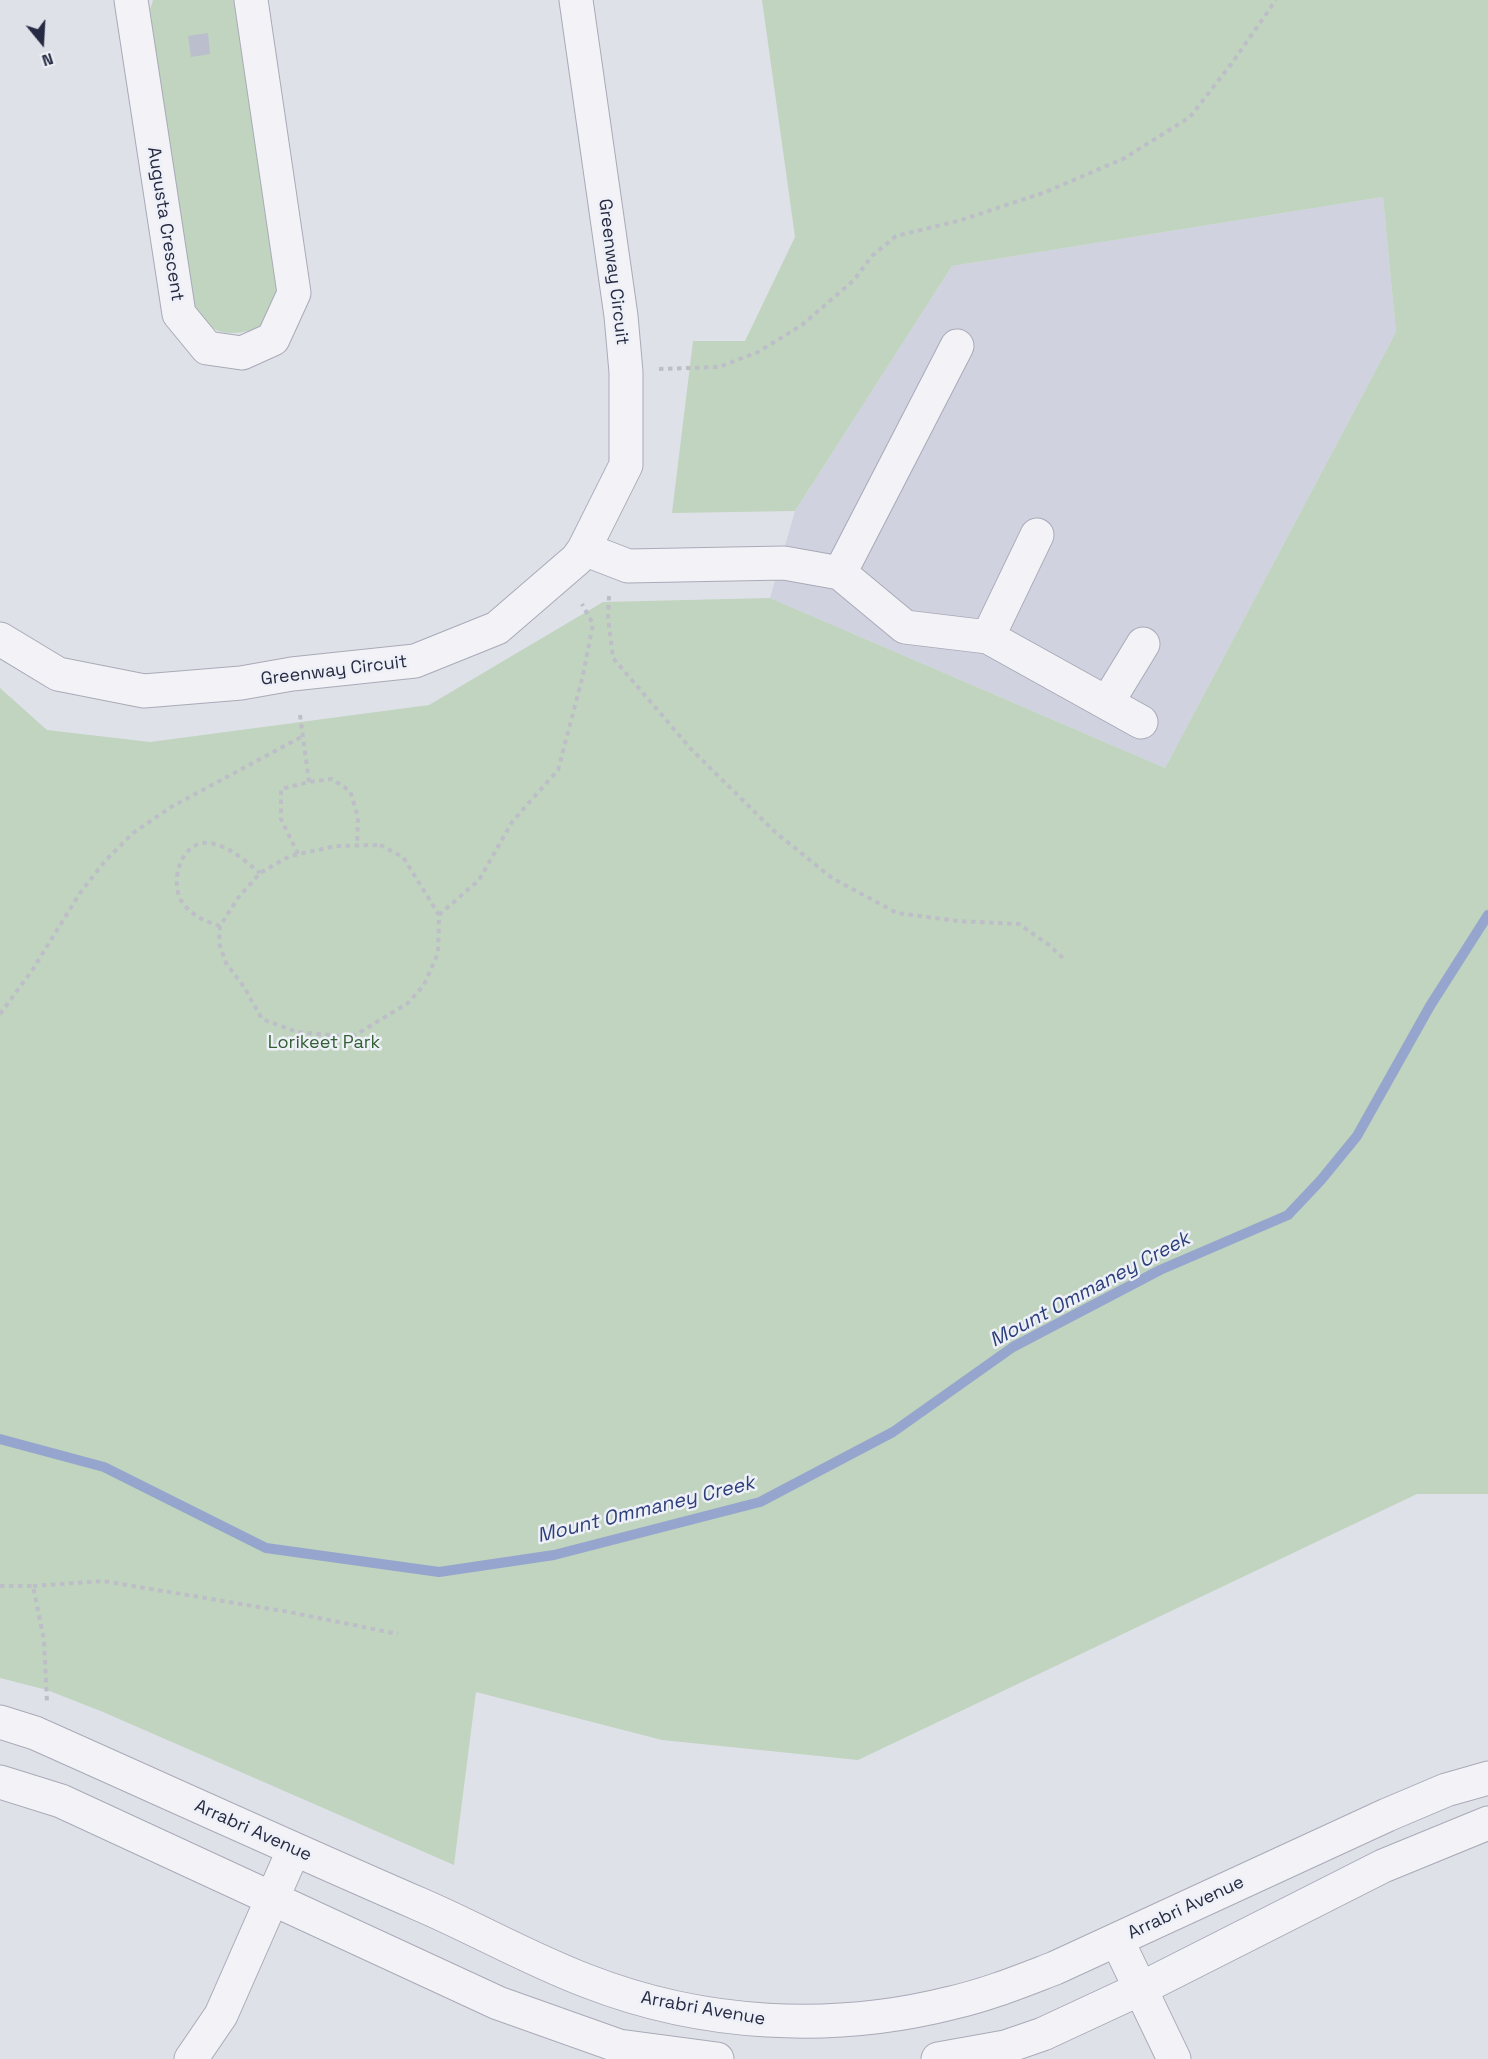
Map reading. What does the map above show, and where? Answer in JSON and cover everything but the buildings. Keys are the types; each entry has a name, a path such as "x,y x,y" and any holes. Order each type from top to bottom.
{"street":[{"name":"Augusta Crescent","path":"131,0 178,314 207,348 242,353 273,339 294,293 251,0"},
{"name":"Greenway Circuit","path":"0,639 57,674 144,691 241,683 292,674 415,661 497,628 577,559 598,554 626,465 626,372 621,316 576,0"},
{"path":"840,573 957,346"},
{"path":"988,637 1037,535"},
{"path":"598,554 628,566 784,563 840,573 905,627 988,637 1141,722"},
{"path":"1107,703 1143,644"},
{"name":"Arrabri Avenue","path":"0,1722 35,1733 432,1910 543,1964 590,1983 641,1999 731,2017 776,2021 862,2018 951,2004 1021,1981 1118,1940 1388,1815 1446,1790 1488,1778"},
{"path":"0,1782 61,1801 498,2003 619,2046 717,2059"},
{"path":"938,2059 1005,2047 1043,2034 1142,1988 1383,1866 1488,1823"},
{"path":"191,2059 221,2015 294,1849"},
{"path":"1118,1940 1174,2059"}],"path":[{"path":"626,372 719,367 758,352 802,326 854,280 872,256 896,236 957,221 1043,193 1123,159 1190,117 1232,63 1276,0"},
{"path":"598,554 613,658 691,749 775,831 832,878 897,914 958,921 1019,924 1063,958"},
{"path":"439,915 479,880 512,822 558,770 583,675 593,624 582,604"},
{"path":"300,715 309,782"},
{"path":"0,1014 33,969 80,893 105,861 133,833 171,807 303,736"},
{"path":"298,854 281,819 280,789 309,782 332,779 350,791 358,817 357,846"},
{"path":"220,926 203,921 182,902 175,883 182,859 194,846 211,843 230,850 260,873"},
{"path":"380,845 403,857 439,915 438,953 424,986 408,1003 352,1036 297,1032 262,1019 244,987 226,963 219,944 220,926 238,898 260,873 290,856 336,846 357,846 380,845"},
{"path":"0,1586 103,1581 288,1612 398,1634"},
{"path":"33,1586 44,1640 48,1706"}],"shaded area":[{"path":"1383,197 1396,332 1165,768 770,598 795,511 952,266"}],"green space":[{"path":"153,0 237,0 279,293 264,323 251,330 234,333 219,331 203,319 193,305 150,10"},
{"name":"Lorikeet Park","path":"762,0 1488,0 1488,1494 1417,1494 858,1760 662,1740 476,1692 454,1865 103,1712 47,1690 0,1678 0,688 47,730 150,742 429,705 603,602 770,598 1165,768 1396,332 1383,197 952,266 795,511 672,513 693,341 745,341 795,237"}],"waterway":[{"name":"Mount Ommaney Creek","path":"0,1439 104,1467 266,1548 439,1572 554,1555 760,1502 893,1432 1013,1347 1160,1270 1288,1215 1321,1180 1357,1136 1430,1006 1488,915"}]}
